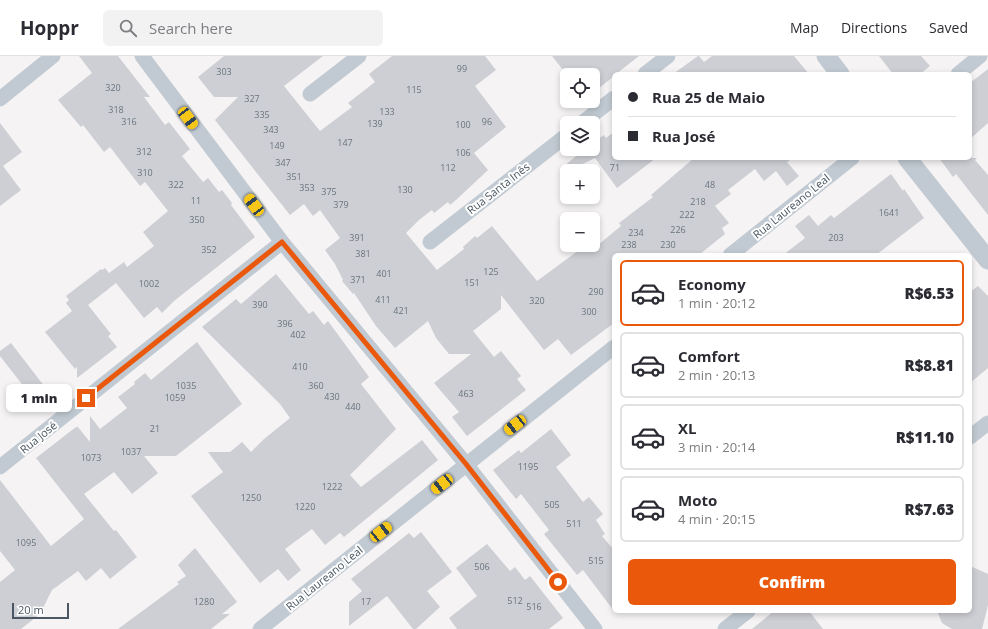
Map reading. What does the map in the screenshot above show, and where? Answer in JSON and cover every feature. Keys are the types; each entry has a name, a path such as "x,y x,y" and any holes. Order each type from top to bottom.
{"street":[{"path":"0,99 53,56"},
{"path":"142,56 282,242 466,464 595,629"},
{"path":"310,94 359,56"},
{"path":"648,72 668,56"},
{"path":"826,56 838,72"},
{"path":"960,72 980,56"},
{"path":"591,116 612,100"},
{"name":"Rua Santa Inês","path":"430,242 560,140"},
{"name":"Rua Laureano Leal","path":"733,253 849,160"},
{"path":"909,160 988,260"},
{"name":"Rua José","path":"0,467 282,242"},
{"name":"Rua Laureano Leal","path":"260,629 612,349"},
{"path":"972,436 988,424"},
{"path":"725,629 745,613"}],"building":[{"path":"79,56 118,56 150,97 144,97 165,125 169,122 190,149 182,156 203,182 208,178 219,192 222,190 232,203 231,205 255,237 174,301 162,313 157,307 144,318 116,283 88,305 111,334 108,336 117,347 77,378 77,367 75,369 45,332 72,311 66,303 69,300 66,296 101,269 102,270 105,268 112,277 109,273 124,262 127,267 154,246 143,232 168,211 145,182 140,186 110,147 104,152 83,125 81,127 58,100 92,73"},
{"path":"224,56 323,56 284,86 320,131 352,107 348,103 375,82 369,74 392,56 485,56 496,70 475,86 506,127 474,153 488,170 450,205 448,202 434,213 432,210 406,233 437,270 464,249 463,247 475,236 477,238 492,226 537,281 576,252 600,252 600,243 621,226 619,223 653,197 651,195 692,160 790,160 787,162 799,176 787,186 776,171 764,181 755,169 728,190 731,194 715,206 729,223 722,228 725,234 701,253 612,253 612,324 571,355 558,339 544,350 501,295 501,309 473,331 494,357 501,351 521,376 517,379 526,390 467,436 452,417 459,412 434,383 471,354 449,354 436,338 428,321 395,348 376,326 354,293 353,294 342,281 343,280 335,264 325,250 340,238 320,210 313,216 304,204 290,215 215,120 238,97 214,97 198,77"},
{"path":"552,56 639,56 619,72 612,72 612,78 600,87 600,68 561,68"},
{"path":"698,56 704,62 712,56 794,56 807,72 676,72"},
{"path":"879,56 921,56 930,66 922,72 891,72"},
{"path":"988,69 988,123 972,137 972,81"},
{"path":"0,123 22,152 3,166 21,190 0,206"},
{"path":"612,134 612,160 653,160 617,188 595,158 583,164 566,164 576,156 600,156 600,138 604,135 606,138"},
{"path":"972,158 977,158 975,160 988,175 988,215 956,174 953,177 940,160 972,160"},
{"path":"891,174 903,191 904,189 924,218 879,253 786,253 805,238 795,226 809,215 818,226 831,215 834,218"},
{"path":"276,274 309,314 313,311 324,325 328,321 369,377 361,384 396,429 350,475 361,487 422,440 438,460 344,537 340,533 325,545 312,529 285,549 301,570 288,581 278,569 260,583 191,496 223,472 208,452 230,452 242,442 251,452 264,439 290,418 280,404 202,327 236,299 241,304"},
{"path":"978,286 988,296 988,368 972,381 972,290"},
{"path":"197,342 242,404 176,456 144,456 158,473 132,494 114,472 84,494 114,531 116,530 137,557 110,579 101,568 86,581 78,571 52,590 44,606 39,612 40,614 21,629 0,629 0,582 15,570 0,551 0,480 51,546 84,519 36,458 76,427 77,428 77,426 90,442 90,416 100,429 127,408 118,397 135,384 134,382 145,373 151,380"},
{"path":"11,343 48,391 35,401 0,356 0,351"},
{"path":"551,429 571,455 556,467 583,502 589,497 603,514 596,520 605,534 602,536 612,548 612,608 583,570 577,575 544,534 549,530 521,494 516,499 493,470 519,450 521,453"},
{"path":"421,532 452,572 427,591 440,607 416,629 413,629 387,596 349,626 349,602 362,591 351,579 409,533 414,538"},
{"path":"487,544 510,571 515,567 525,580 530,576 563,618 549,629 457,629 449,618 477,596 456,568"},
{"path":"195,548 237,602 222,614 230,614 211,629 118,629 179,584 177,582 186,576 178,565"},
{"path":"972,567 988,574 988,605 982,629 952,629 942,623 938,613 972,613"},
{"path":"772,613 811,613 823,629 752,629"}],"route":[{"path":"86,398 282,242 466,464 558,582"}]}
